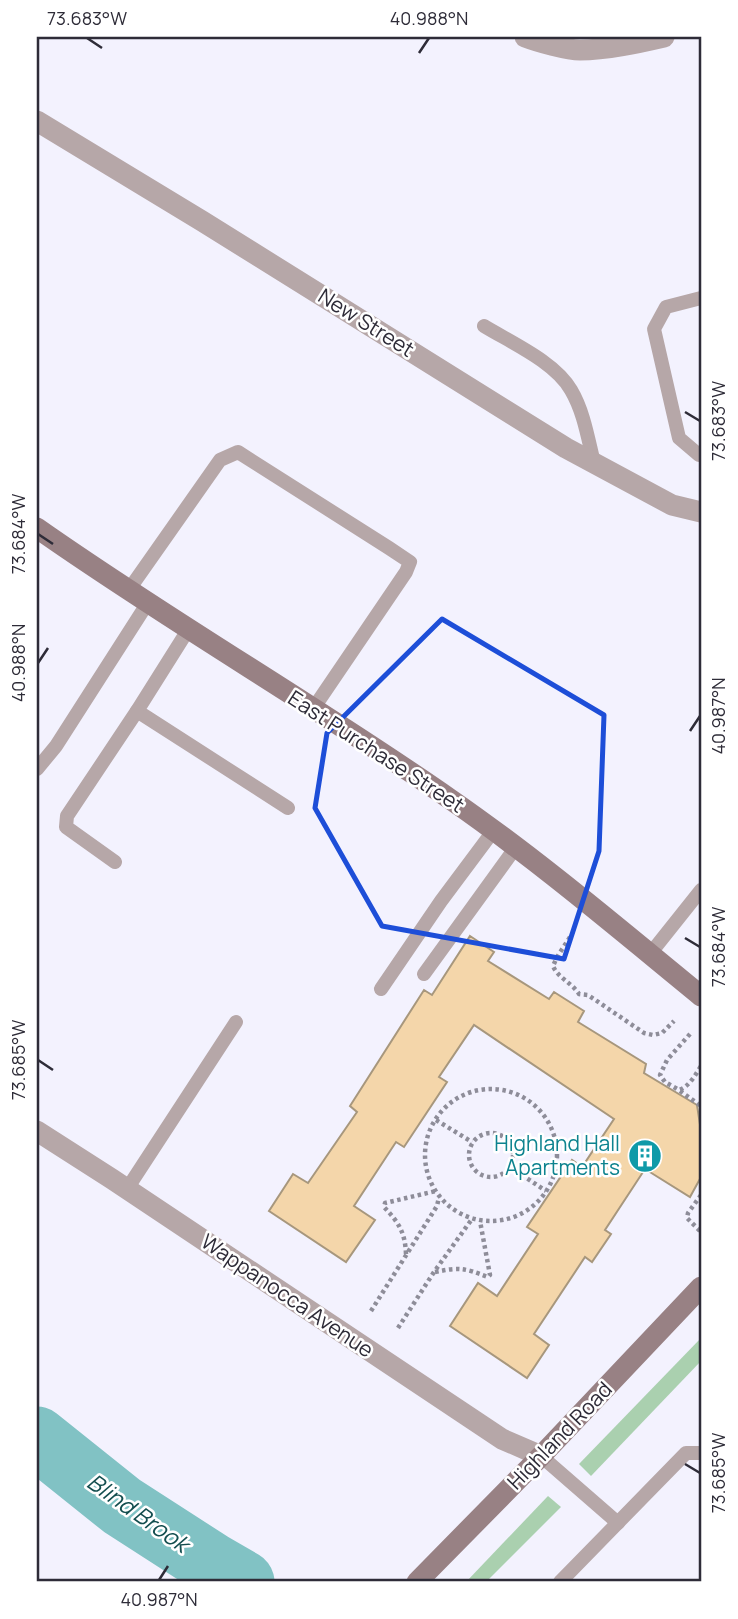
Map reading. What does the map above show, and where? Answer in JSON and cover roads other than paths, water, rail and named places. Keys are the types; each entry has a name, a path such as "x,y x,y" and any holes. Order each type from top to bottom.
{"main road":[{"name":"East Purchase Street","path":"37,528 128,591 313,709 494,830 701,996"},
{"name":"Highland Road","path":"417,1582 701,1287"}],"street":[{"path":"525,37 578,50 664,37"},
{"name":"New Street","path":"37,121 554,441 672,505 701,512"},
{"name":"Wappanocca Avenue","path":"37,1131 502,1439 541,1456"}],"lane":[{"path":"701,298 667,307 654,329 679,438 701,455"},
{"path":"484,326 553,369 571,389 583,419 594,463"},
{"path":"128,591 220,460 238,452 389,548 410,562 406,572 313,709"},
{"path":"37,768 56,746 148,604"},
{"path":"115,862 66,827 67,816 188,630"},
{"path":"137,711 288,808"},
{"path":"381,989 494,830"},
{"path":"425,974 516,847"},
{"path":"650,954 701,890"},
{"path":"127,1189 236,1022"},
{"path":"561,1582 686,1453 701,1453"},
{"path":"541,1456 618,1523"}],"waterway":[{"name":"Blind Brook","path":"37,1438 122,1506 243,1582"}],"place":[{"name":"Highland Hall Apartments","path":"645,1156"}]}
